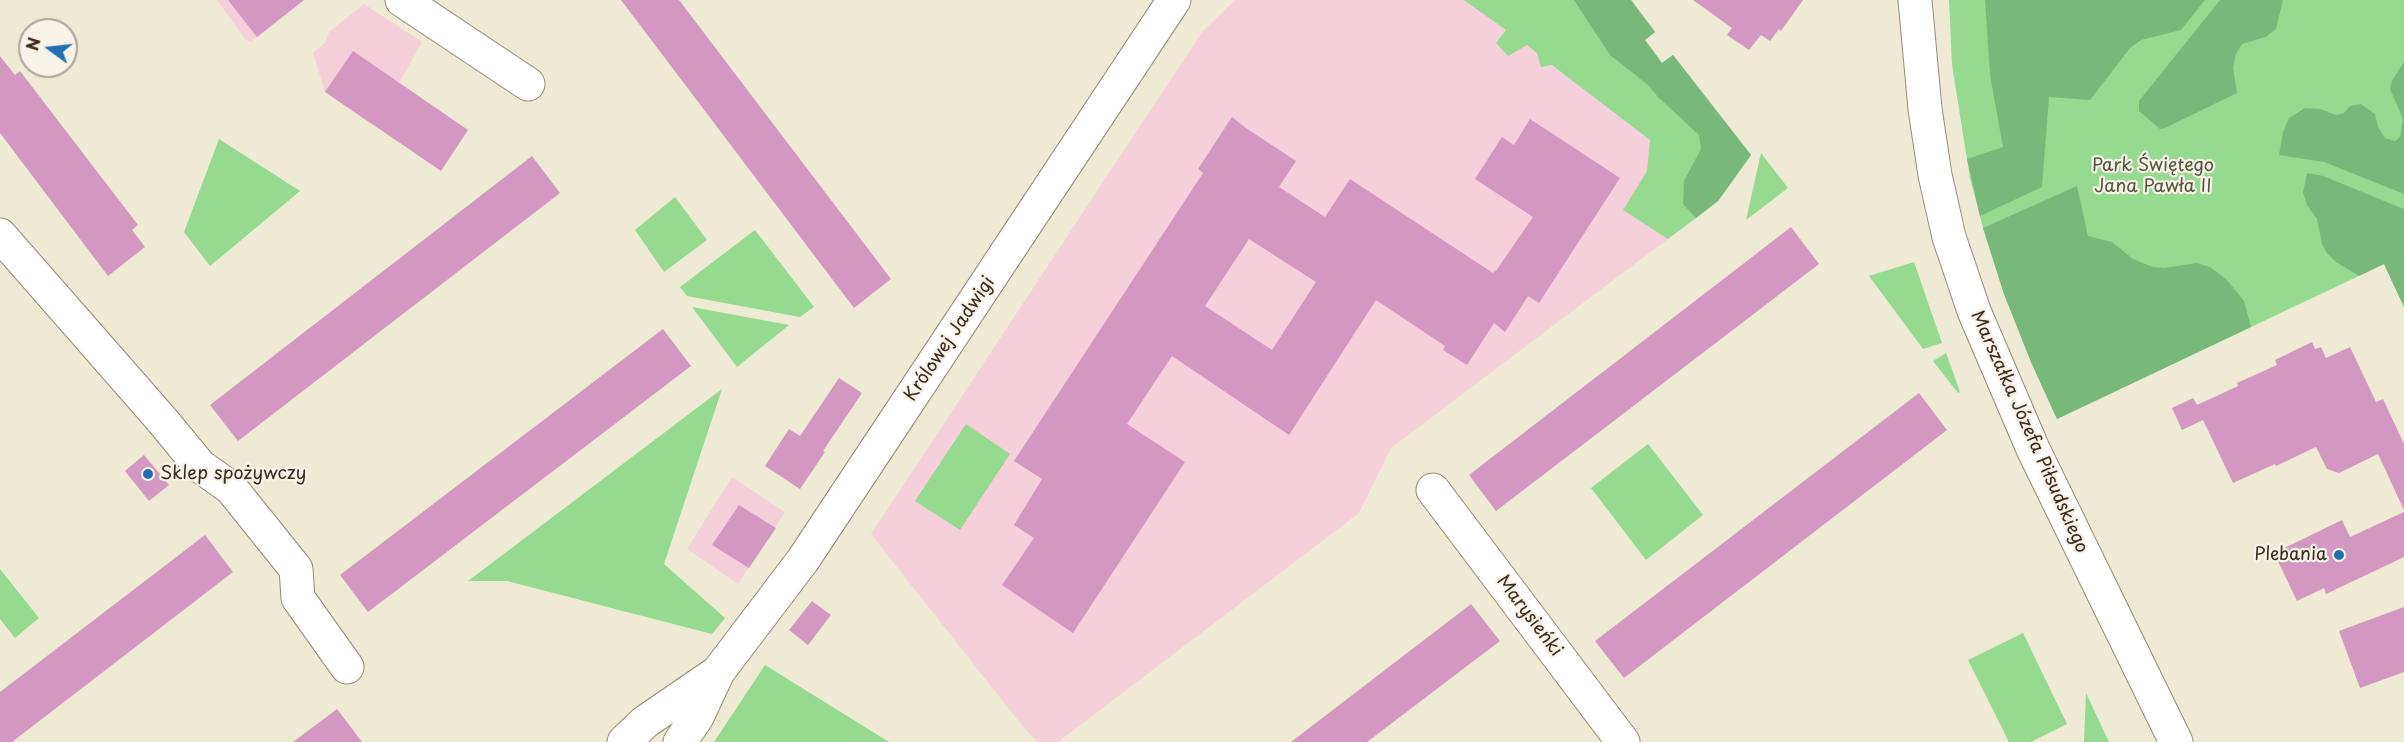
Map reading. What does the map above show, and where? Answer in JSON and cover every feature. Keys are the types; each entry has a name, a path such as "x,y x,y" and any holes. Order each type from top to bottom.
{"street":[{"path":"402,0 528,84"},
{"name":"Królowej Jadwigi","path":"680,742 698,717 718,672 803,560 1174,0"},
{"name":"Marszałka Józefa Piłsudskiego","path":"1915,0 1925,109 1935,175 1949,237 1974,311 2033,449 2176,742"},
{"path":"0,235 200,466 231,488 296,569 298,598 347,667"},
{"name":"Marysieńki","path":"1433,490 1623,742"},
{"name":"Królowej Jadwigi","path":"624,742 645,722 718,672"}],"shaded area":[{"path":"217,0 304,0 251,42 246,40"},
{"path":"1235,0 1631,0 1655,32 1645,40 1662,63 1673,55 1751,155 1718,201 1391,448 1359,513 1058,742 1038,742 1024,728 871,534 1202,32"},
{"path":"364,4 422,42 399,83 371,124 325,92 313,53 326,42 329,32"},
{"path":"732,477 785,512 738,584 687,549"}],"green space":[{"path":"1464,0 1631,0 1655,32 1645,40 1662,63 1673,55 1751,155 1718,201 1668,239 1623,210 1647,171 1650,140 1552,65 1541,67 1537,53 1527,45 1508,56 1496,43 1506,30"},
{"path":"1574,0 1631,0 1655,32 1645,40 1662,63 1673,55 1751,155 1718,201 1696,218 1683,204 1684,181 1701,149 1699,135 1648,85 1610,55"},
{"name":"Park Świętego Jana Pawła II","path":"1949,0 2404,0 2404,307 2384,264 2057,419 2004,294 1970,178 1952,65"},
{"path":"1985,0 2205,0 2181,30 2141,40 2130,48 2090,100 2049,97 2042,187 1980,216 1967,159 2003,147 1990,75"},
{"path":"2220,0 2283,0 2276,29 2266,37 2242,44 2236,54 2233,67 2237,93 2160,129 2139,111 2139,101"},
{"path":"2404,62 2404,194 2324,162 2279,155 2283,132 2289,118 2305,108 2320,109 2336,115 2344,113 2350,106 2361,104 2375,114 2378,127 2385,138 2395,141 2400,137 2403,119 2390,89 2392,81"},
{"path":"219,139 300,191 210,266 184,232"},
{"path":"1761,153 1788,188 1746,220"},
{"path":"2307,173 2323,176 2404,209 2404,307 2384,264 2359,276 2336,262 2327,253 2322,244 2317,219 2307,205 2303,192"},
{"path":"2077,186 2088,236 2112,242 2133,259 2153,267 2164,268 2197,263 2210,267 2226,279 2244,301 2251,327 2057,419 2004,294 1983,228"},
{"path":"675,197 707,240 664,272 635,230"},
{"path":"755,230 814,307 800,317 687,296 680,287"},
{"path":"1914,262 1942,343 1923,349 1869,276"},
{"path":"692,307 789,325 737,367"},
{"path":"1946,353 1960,392 1958,393 1933,361"},
{"path":"722,389 664,564 725,618 712,634 507,581 468,581"},
{"path":"966,424 1010,454 960,530 915,501"},
{"path":"1648,444 1703,515 1646,560 1591,488"},
{"path":"0,569 39,618 15,638 0,619"},
{"path":"2023,633 2067,724 2031,742 2009,742 1968,660"},
{"path":"765,665 889,742 714,742"},
{"path":"2086,693 2109,742 2084,742"}],"building":[{"path":"228,0 304,0 257,37"},
{"path":"621,0 679,0 891,279 854,308"},
{"path":"1693,0 1803,0 1781,31 1779,29 1770,41 1761,35 1749,50 1727,35 1732,28"},
{"path":"353,51 468,130 441,171 325,92"},
{"path":"0,56 15,75 18,73 18,78 25,78 138,225 132,230 145,247 108,276 0,133"},
{"path":"1232,117 1296,161 1279,187 1325,217 1350,179 1493,273 1533,217 1475,179 1502,137 1514,145 1530,119 1620,178 1539,303 1528,296 1505,332 1494,323 1467,365 1443,350 1445,346 1376,300 1289,435 1172,356 1127,424 1185,462 1073,633 1002,585 1034,538 1014,525 1042,479 1014,461 1203,173 1198,169","holes":["1249,239 1316,282 1272,350 1205,306"]},
{"path":"532,156 560,193 238,441 210,405"},
{"path":"1791,227 1819,264 1496,511 1469,475"},
{"path":"663,329 691,366 368,612 340,575"},
{"path":"2312,342 2315,349 2321,347 2326,358 2350,347 2376,402 2383,399 2404,444 2404,510 2378,454 2339,473 2327,469 2316,447 2233,483 2203,420 2182,430 2172,408 2193,398 2197,405 2238,386 2237,383 2277,365 2275,360"},
{"path":"839,378 862,393 800,489 765,466 789,429 800,436"},
{"path":"1919,393 1947,430 1624,678 1595,641"},
{"path":"144,455 169,485 149,501 125,471"},
{"path":"739,505 776,528 749,568 712,545"},
{"name":"Plebania","path":"2404,512 2404,557 2326,594 2324,588 2297,601 2274,553 2342,520 2350,537"},
{"path":"205,535 233,572 12,742 0,742 0,692"},
{"path":"812,601 831,615 808,645 789,630"},
{"path":"1471,604 1500,641 1367,742 1291,742"},
{"path":"2404,607 2404,672 2360,688 2339,631"},
{"path":"337,709 362,742 293,742"}],"place":[{"name":"Sklep spożywczy","path":"148,474"},
{"name":"Plebania","path":"2339,555"}]}
